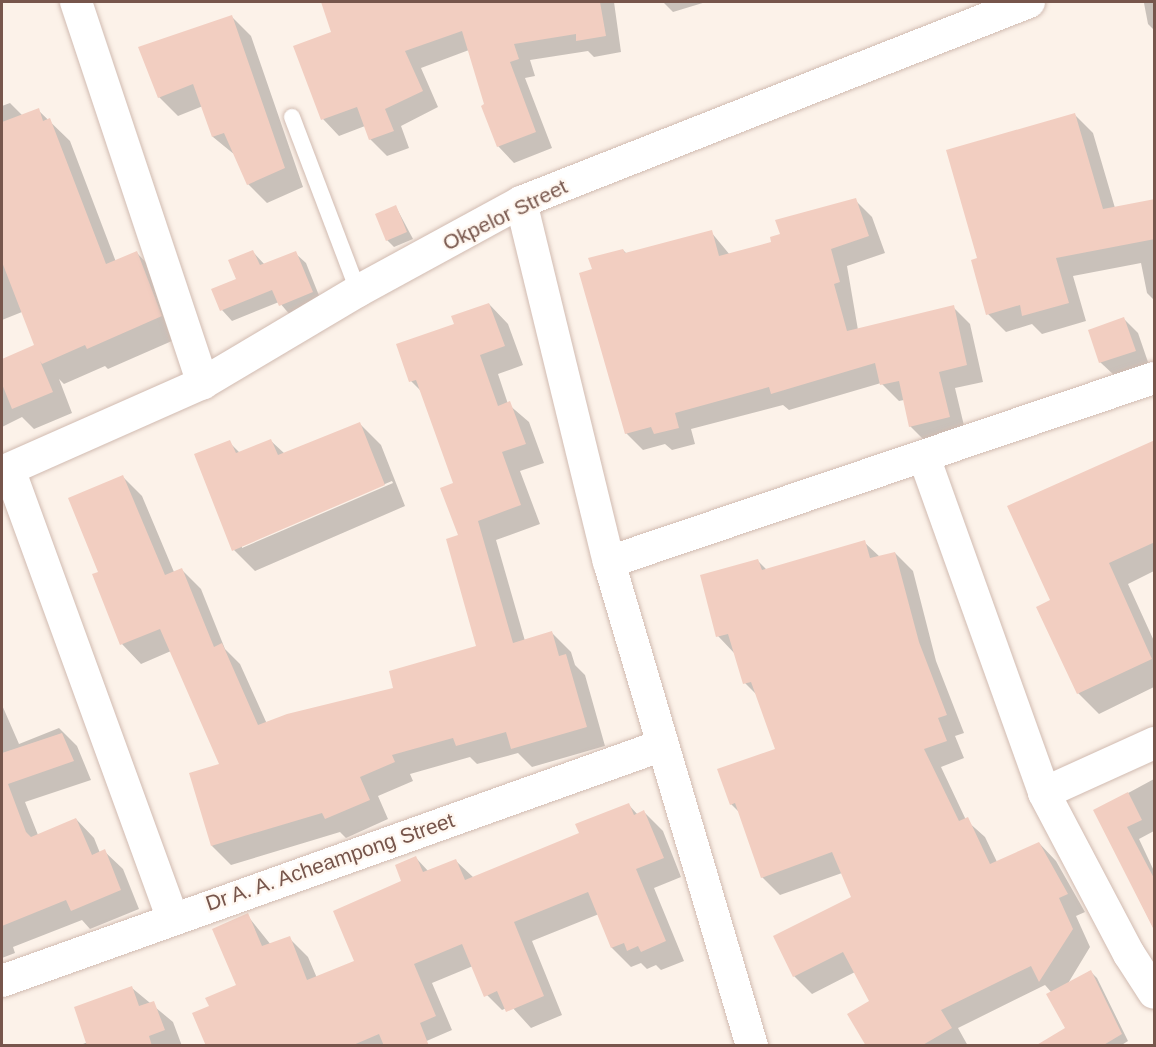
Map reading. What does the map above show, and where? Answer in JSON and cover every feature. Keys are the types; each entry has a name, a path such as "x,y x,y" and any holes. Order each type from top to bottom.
{"street":[{"path":"76,2 203,383"},
{"name":"Okpelor Street","path":"5,471 203,383 358,291 521,202 977,10 1029,2"},
{"path":"521,202 609,562 660,746 752,1046"},
{"path":"609,562 1155,378"},
{"path":"924,457 1044,793 1129,954 1155,993"},
{"path":"5,471 172,917"},
{"path":"1044,793 1155,743"},
{"name":"Dr A. A. Acheampong Street","path":"2,981 172,917 660,746"}],"lane":[{"path":"292,117 358,291"}],"building":[{"path":"321,2 600,2 606,36 576,41 576,34 514,44 519,59 510,62 536,132 497,147 481,106 484,104 462,31 405,51 423,91 385,109 394,131 369,140 357,107 321,120 293,46 331,32"},
{"path":"232,15 285,168 247,185 224,133 212,137 193,84 158,98 138,47"},
{"path":"39,108 43,121 50,118 106,264 137,251 162,316 87,349 85,345 42,364 40,361 53,392 12,409 2,384 2,359 34,345 2,262 2,122"},
{"path":"1075,113 1103,209 1155,199 1155,239 1056,258 1069,303 1022,316 1020,305 986,315 971,260 977,258 946,150"},
{"path":"856,198 869,236 831,249 840,282 834,284 847,331 954,305 967,365 939,372 950,417 909,427 899,381 880,385 875,363 771,394 769,387 675,413 679,428 654,434 651,427 625,434 579,273 592,269 588,258 623,249 625,253 712,230 719,256 771,242 770,237 780,234 775,220"},
{"path":"396,205 407,232 386,241 375,214"},
{"path":"253,250 260,265 296,251 313,292 279,306 272,290 220,311 211,289 236,279 228,260"},
{"path":"489,303 505,346 480,355 498,406 510,401 526,444 502,452 521,505 478,521 513,643 552,631 559,656 566,654 587,727 511,749 506,732 456,746 453,738 392,755 395,762 360,777 370,800 325,819 322,813 211,846 189,773 219,764 160,629 120,645 92,574 98,572 68,498 123,475 165,575 182,568 214,647 222,643 258,725 287,714 393,688 389,671 476,646 446,539 458,535 440,488 453,483 416,380 409,382 396,344 454,324 451,316"},
{"path":"1124,317 1136,351 1099,363 1088,330"},
{"path":"360,422 385,485 232,551 194,454 230,440 236,453 271,439 278,455"},
{"path":"1155,440 1155,542 1109,563 1152,659 1077,694 1036,607 1050,600 1007,506"},
{"path":"865,540 870,558 895,552 919,642 947,715 938,718 947,741 924,749 959,821 968,817 990,864 1039,842 1068,894 1059,898 1073,929 1039,982 1031,966 941,1010 952,1028 921,1046 866,1046 847,1014 869,1001 843,952 793,977 773,936 851,897 832,852 761,878 735,803 730,805 717,769 775,749 751,682 743,684 728,634 716,637 700,575 758,559 762,570"},
{"path":"62,733 74,761 8,784 26,832 31,837 76,818 92,855 105,849 121,890 71,911 66,900 2,926 2,753"},
{"path":"1128,792 1142,820 1127,827 1155,880 1155,932 1093,810"},
{"path":"629,803 634,815 644,810 664,858 636,869 666,941 641,952 638,946 627,951 624,943 611,948 588,892 514,922 544,996 506,1012 497,991 484,997 462,944 414,964 436,1016 420,1023 429,1046 384,1046 379,1034 351,1046 206,1046 192,1013 209,1006 205,998 236,985 212,929 248,913 262,946 290,936 307,980 354,961 333,911 401,881 395,865 416,856 423,872 456,859 465,880 579,833 575,824"},
{"path":"1091,970 1122,1034 1102,1046 1035,1046 1065,1028 1046,994"},
{"path":"132,986 139,1006 154,1001 165,1030 149,1036 152,1046 87,1046 74,1007"}]}
